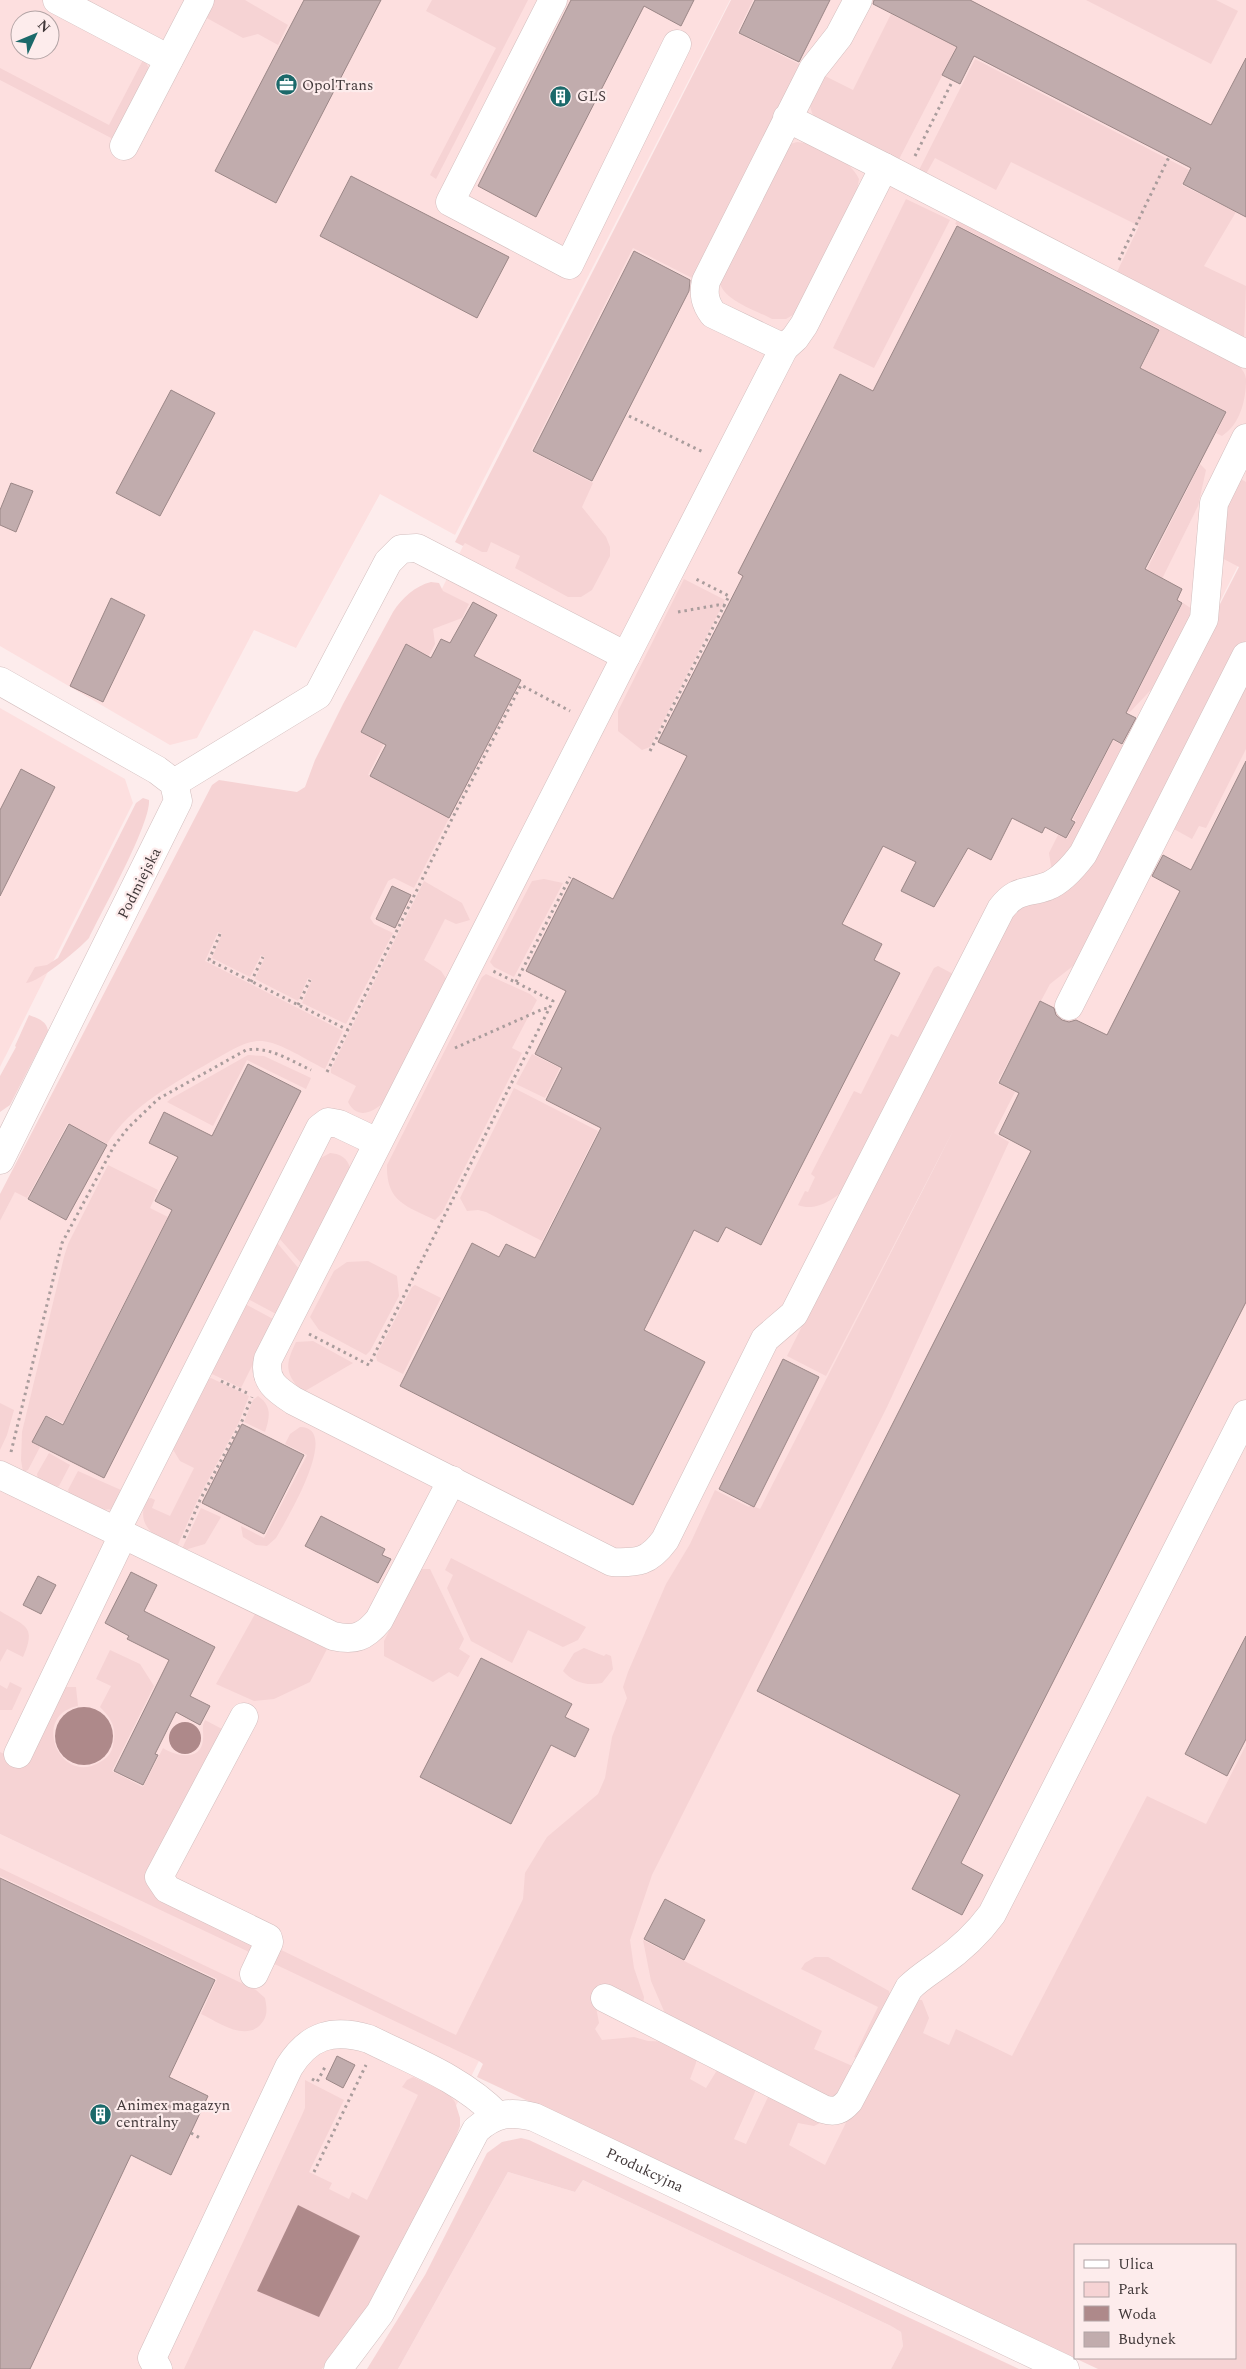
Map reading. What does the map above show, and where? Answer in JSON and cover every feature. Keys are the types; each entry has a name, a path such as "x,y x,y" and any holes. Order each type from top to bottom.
{"street":[{"path":"57,0 169,58"},
{"path":"124,146 200,0"},
{"path":"553,0 450,202 569,265 677,44"},
{"path":"784,348 713,314 708,306 704,289 706,281 813,69 839,36 858,0"},
{"path":"787,118 1246,352"},
{"path":"884,167 804,324 795,338 784,348 377,1142 268,1358 261,1388 276,1389 294,1401 612,1562 633,1563 645,1559 656,1552 664,1540 765,1339 794,1314 1000,909 1012,896 1019,892 1049,885 1058,880 1083,854 1204,619 1214,503 1246,438"},
{"path":"0,681 157,770 174,783 318,695 388,562 401,549 417,548 626,656"},
{"path":"1069,1006 1246,656"},
{"name":"Podmiejska","path":"0,1160 172,818 178,801 174,783"},
{"path":"18,1754 119,1533 198,1370 320,1128 328,1122 339,1124 377,1142"},
{"path":"604,1998 823,2109 832,2112 843,2108 849,2101 908,1988 920,1976 941,1964 978,1933 992,1914 1246,1414"},
{"path":"1,1476 333,1636 347,1639 368,1633 380,1620 452,1480"},
{"path":"244,1717 159,1878 168,1889 268,1938 269,1942 254,1974"},
{"path":"158,2369 152,2358 289,2067 297,2055 309,2044 323,2036 339,2033 355,2034 369,2039 454,2081 476,2096 497,2115 476,2130 380,2313 338,2369"},
{"name":"Produkcyjna","path":"497,2115 516,2112 534,2117 1065,2369"}],"path":[{"path":"1107,282 1170,157"},
{"path":"629,416 703,452"},
{"path":"650,751 729,596 690,576"},
{"path":"670,613 718,605 724,606"},
{"path":"327,1072 452,819 521,685 592,723"},
{"path":"516,982 570,877"},
{"path":"220,934 209,960 348,1030"},
{"path":"251,982 263,957"},
{"path":"287,1322 369,1365 553,1001 492,971"},
{"path":"298,1005 310,980"},
{"path":"450,1050 549,1008"},
{"path":"1,1476 9,1463 62,1243 114,1146 128,1128 158,1099 246,1050 261,1049 276,1053 311,1070"},
{"path":"174,1559 261,1388 198,1370"},
{"path":"314,2172 368,2061"},
{"path":"289,2067 317,2082 325,2066"},
{"path":"191,2133 202,2139"}],"shaded area":[{"path":"0,0 730,0 455,535 380,494 296,648 254,630 197,738 170,745 0,646"},
{"path":"733,0 1246,0 1246,550 482,2062 479,2061 437,2143 304,2369 0,2369 0,1834 191,1924 0,1832 0,1221 222,783 312,797 428,617"},
{"path":"1246,557 1246,2369 1236,2359 1236,2244 1074,2244 1074,2343 485,2062"},
{"path":"0,708 125,779 133,803 0,1067"},
{"path":"508,2172 575,2192 583,2180 891,2326 901,2332 903,2346 891,2369 398,2369"}],"green space":[{"path":"213,0 245,0 288,25 278,45 258,34 243,38 205,17"},
{"path":"432,0 528,0 436,179 430,175 496,48 426,11"},
{"path":"731,0 753,0 737,33 805,67 696,280 633,248 531,451 593,483 582,507 606,537 610,547 610,556 592,590 581,597 568,597 515,568 520,556 491,542 487,552 482,552 465,543 463,546 455,542"},
{"path":"1086,0 1216,0 1238,11 1211,64"},
{"path":"891,14 957,47 897,163 816,118 812,113 808,99 819,73 853,90"},
{"path":"144,58 149,69 113,139 0,80 0,68 109,125"},
{"path":"975,59 1189,170 1182,185 1236,212 1204,266 1246,286 1244,340 1116,274 1139,226 1011,162 996,190 935,158 926,174 919,170"},
{"path":"797,142 823,149 841,159 855,172 859,179 856,197 798,312 786,319 772,319 732,298 721,286 718,278 787,145"},
{"path":"906,199 950,220 874,368 833,348"},
{"path":"958,218 1233,359 1243,371 1246,379 1243,404 1238,418 1233,425 1222,436 1216,433 1227,412 1141,368 1160,329 955,224"},
{"path":"1200,464 1206,470 1198,506 1157,589 1141,581"},
{"path":"1234,475 1246,482 1246,640 1094,939 1073,966 1050,984 997,1083 1015,1092 994,1133 1009,1142 887,1407 652,1875 630,1940 634,1968 644,1997 643,2004 596,2007 599,2023 595,2029 602,2040 634,2037 648,2041 677,2042 697,2055 690,2079 706,2088 719,2067 754,2084 755,2092 734,2139 746,2144 768,2097 775,2095 819,2117 820,2123 814,2126 798,2123 789,2145 825,2165 894,2026 917,2000 922,2000 929,2018 923,2033 949,2045 956,2029 1012,2056 1147,1796 1206,1824 1246,1745 1246,2369 1098,2369 1077,2359 1236,2359 1236,2244 1074,2244 1074,2358 477,2077 483,2064 479,2061 0,1834 0,1752 11,1757 66,1687 76,1687 78,1706 64,1712 56,1722 53,1734 56,1747 63,1758 73,1765 86,1767 100,1762 110,1753 114,1739 114,1729 108,1716 100,1707 111,1686 96,1679 110,1650 140,1664 154,1686 112,1771 143,1787 163,1748 180,1755 198,1752 203,1740 205,1720 222,1729 218,1736 226,1741 150,1886 456,2035 523,1899 525,1873 547,1837 598,1794 605,1778 612,1737 627,1698 623,1687 628,1672 666,1584 690,1544 715,1490 749,1507 751,1505 760,1509 955,1127 826,1376 787,1356 1011,910 1089,859 1239,567 1216,555"},
{"path":"684,579 725,600 650,747 642,750 618,731 618,711"},
{"path":"431,582 439,583 443,591 469,604 462,618 433,629 435,644 368,775 449,818 414,888 394,878 388,881 370,918 374,924 393,933 346,1024 302,1003 312,980 308,978 298,1001 255,979 265,957 261,955 250,977 212,958 222,934 218,932 205,961 343,1031 325,1069 277,1045 269,1042 255,1041 230,1051 154,1096 128,1118 107,1144 68,1123 27,1198 15,1192 0,1221 0,1194 212,785 219,780 297,792 305,787 315,760 343,704 393,612 409,593"},
{"path":"1183,603 1195,611 1166,674 1129,713 1127,712"},
{"path":"1246,672 1246,749 1206,828 1199,826 1192,839 1172,828"},
{"path":"1113,740 1129,749 1082,842 1052,872 1049,853 1058,835 1067,839 1076,821 1073,819"},
{"path":"143,798 149,800 148,811 142,827 125,867 89,938 77,950 49,971 26,983 35,967 47,965 58,958 136,803"},
{"path":"544,879 563,883 514,977 494,967 490,962 532,881"},
{"path":"424,881 462,903 470,920 456,924 445,919 424,960 441,971 447,980 387,1099 372,1111 362,1113 352,1108 348,1102 356,1086 331,1073 331,1069"},
{"path":"938,966 955,975 852,1183 834,1198 820,1205 805,1207 798,1205 805,1191 808,1192 815,1177 811,1174 854,1091 861,1094 891,1034 898,1037 934,968"},
{"path":"486,974 530,994 537,1000 512,1048 522,1053 442,1213 435,1220 415,1211 394,1195 390,1187 387,1165 482,977"},
{"path":"29,1015 44,1022 48,1031 10,1105 0,1112 0,1076 16,1047"},
{"path":"532,1054 560,1068 545,1098 516,1084"},
{"path":"248,1055 264,1056 311,1078 306,1089 247,1060 213,1126 167,1102 172,1098"},
{"path":"514,1088 598,1131 542,1241 486,1212 478,1210 467,1211 460,1198"},
{"path":"330,1153 343,1157 350,1168 304,1263 301,1263 279,1238 319,1159"},
{"path":"108,1165 158,1190 150,1208 168,1217 63,1423 46,1415 32,1442 40,1447 28,1470 23,1472 21,1460 22,1432 64,1257 68,1244"},
{"path":"275,1244 278,1244 300,1270 278,1315 248,1299"},
{"path":"368,1261 397,1276 399,1296 370,1351 366,1355 319,1330 310,1317 334,1271 347,1262"},
{"path":"415,1285 441,1298 403,1374 377,1361 376,1356 412,1287"},
{"path":"245,1304 275,1320 241,1388 210,1373"},
{"path":"313,1341 353,1363 305,1391 300,1390 289,1372 290,1356 296,1342"},
{"path":"211,1378 249,1396 239,1422 198,1499 176,1549 149,1530 143,1517 144,1508 147,1499 151,1498 155,1500 152,1508 170,1516 194,1468 180,1461 172,1448 206,1381"},
{"path":"258,1396 266,1404 269,1412 265,1432 244,1422 253,1400"},
{"path":"0,1403 14,1410 7,1435 0,1450"},
{"path":"300,1427 312,1431 316,1442 307,1477 276,1538 267,1546 256,1545 243,1537 241,1526 264,1538 307,1455 285,1444 290,1434"},
{"path":"49,1453 70,1465 59,1486 53,1488 38,1479 37,1474"},
{"path":"78,1471 121,1490 121,1497 114,1509 100,1510 70,1495 68,1490"},
{"path":"201,1508 221,1517 205,1544 181,1551"},
{"path":"451,1558 586,1627 578,1640 563,1647 528,1630 512,1663 471,1641 447,1588 453,1575 445,1570"},
{"path":"420,1569 430,1569 464,1639 459,1649 470,1656 458,1677 449,1672 433,1682 384,1656 384,1641"},
{"path":"0,1611 26,1628 29,1639 23,1657 7,1649 0,1662"},
{"path":"255,1614 327,1649 310,1682 274,1699 254,1701 216,1684"},
{"path":"584,1648 604,1656 606,1654 611,1656 613,1669 602,1683 581,1683 563,1671 574,1653"},
{"path":"10,1682 22,1688 12,1710 0,1710 0,1685 7,1689"},
{"path":"0,1868 256,1990 265,1998 265,2018 255,2029 239,2031 201,2014 217,1979 0,1876"},
{"path":"643,1940 822,2031 814,2049 859,2069 835,2096 825,2098 667,2018 651,1981"},
{"path":"815,1957 828,1957 889,1991 891,1999 863,2061 854,2057 878,2007 801,1969 805,1963"},
{"path":"413,2077 448,2093 455,2102 460,2118 460,2126 455,2140 396,2259 362,2317 343,2344 322,2369 184,2369 305,2108 305,2080 344,2100 309,2172 332,2183 329,2189 349,2199 352,2192 367,2200 418,2095 402,2087 407,2080"},
{"path":"521,2138 529,2140 1019,2369 891,2369 903,2346 901,2332 891,2326 583,2180 575,2192 508,2172 398,2369 367,2369 425,2275 487,2153 502,2142"}],"water":[{"path":"84,1707 95,1709 105,1715 111,1725 113,1736 111,1747 105,1757 95,1763 84,1765 73,1763 63,1757 57,1747 55,1736 57,1725 63,1715 73,1709"},
{"path":"185,1722 191,1723 196,1727 200,1732 200,1744 196,1749 191,1753 185,1754 179,1753 174,1749 170,1744 169,1738 170,1732 174,1727 179,1723"},
{"path":"298,2205 360,2236 319,2317 257,2291"}],"building":[{"path":"304,0 381,0 276,203 215,171"},
{"name":"GLS","path":"571,0 694,0 681,26 644,6 536,217 478,186"},
{"path":"755,0 830,0 799,62 739,33"},
{"path":"874,0 970,0 1211,125 1246,58 1246,217 1183,184 1191,168 974,56 960,84 942,75 957,47 873,4"},
{"path":"351,176 509,257 477,318 320,236"},
{"path":"957,226 1159,330 1140,368 1226,412 1145,569 1182,589 1177,600 1182,603 1126,713 1136,718 1122,744 1113,739 1071,820 1075,822 1066,838 1045,827 1042,833 1012,818 991,860 968,848 934,907 901,891 916,862 883,846 842,924 882,944 874,960 900,973 761,1245 726,1227 718,1242 694,1230 644,1330 705,1362 633,1505 400,1386 472,1243 499,1257 506,1244 535,1258 601,1128 546,1100 562,1068 535,1054 566,991 526,971 573,878 613,899 687,756 658,742 743,576 738,573 840,374 873,391"},
{"path":"634,251 690,280 689,291 592,481 533,451"},
{"path":"171,390 215,413 160,516 116,493"},
{"path":"11,483 33,491 16,532 0,525 0,510"},
{"path":"111,598 145,615 103,702 70,686"},
{"path":"473,602 497,615 474,656 521,680 449,818 370,776 386,745 361,732 406,644 431,658 441,639 450,643"},
{"path":"1246,761 1246,1302 961,1863 983,1875 962,1915 912,1889 960,1795 757,1691 1031,1151 999,1134 1019,1093 999,1083 1040,1001 1054,1008 1056,1015 1062,1020 1069,1022 1076,1020 1107,1035 1180,891 1152,876 1163,855 1191,870"},
{"path":"21,769 55,787 0,896 0,810"},
{"path":"392,886 411,895 395,928 376,919"},
{"path":"248,1064 301,1091 104,1478 32,1442 46,1416 63,1425 172,1210 155,1201 178,1157 149,1143 164,1112 212,1136"},
{"path":"69,1124 107,1145 66,1220 28,1199"},
{"path":"783,1359 819,1377 754,1507 719,1489"},
{"path":"242,1424 304,1455 264,1534 202,1503"},
{"path":"321,1516 385,1549 382,1555 391,1559 378,1583 305,1546"},
{"path":"131,1572 157,1585 144,1611 215,1647 190,1696 210,1706 200,1725 176,1712 155,1754 158,1755 143,1785 114,1771 169,1660 127,1639 129,1636 105,1623"},
{"path":"38,1576 56,1585 41,1614 23,1605"},
{"path":"1246,1636 1246,1739 1227,1776 1185,1754"},
{"path":"481,1658 572,1704 565,1717 589,1729 575,1757 551,1745 511,1824 420,1777"},
{"name":"Animex magazyn centralny","path":"0,1878 215,1980 169,2077 208,2096 171,2175 131,2155 30,2369 0,2369"},
{"path":"665,1899 705,1920 684,1960 644,1939"},
{"path":"337,2056 355,2065 343,2088 326,2079"}],"place":[{"name":"OpolTrans","path":"286,85"},
{"name":"GLS","path":"561,96"},
{"name":"Animex magazyn centralny","path":"100,2114"}]}
